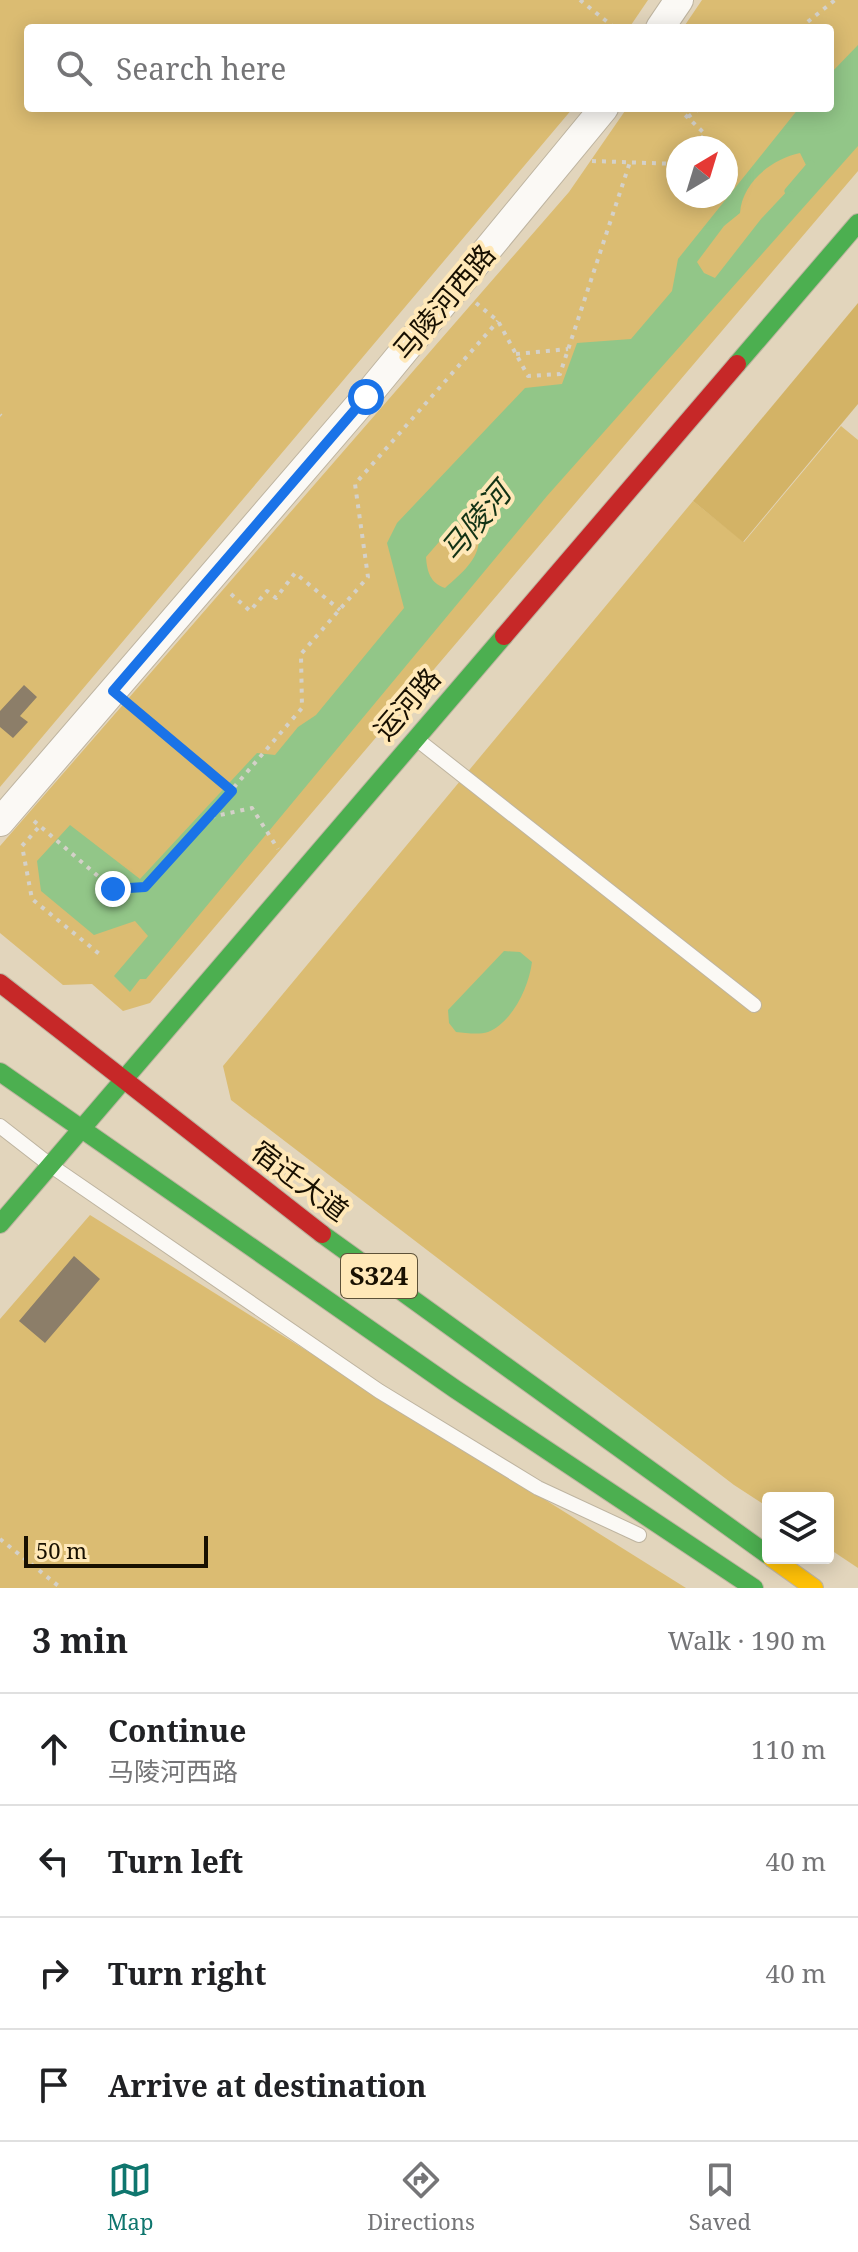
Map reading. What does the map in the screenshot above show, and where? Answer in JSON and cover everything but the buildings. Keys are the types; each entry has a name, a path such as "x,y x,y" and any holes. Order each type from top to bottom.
{"main road":[{"name":"运河路","path":"0,1224 856,227"},
{"name":"宿迁大道","path":"0,983 121,1081 449,1329 762,1551"},
{"name":"S324","path":"0,1072 80,1131 455,1389 754,1588"},
{"name":"宿迁大道","path":"780,1564 814,1588"}],"street":[{"path":"663,24 679,0"},
{"name":"马陵河西路","path":"0,822 457,287 601,112"}],"lane":[{"path":"415,738 754,1005"},
{"path":"0,1126 50,1165 379,1391 538,1488 656,1543"}],"path":[{"path":"580,0 610,24"},
{"path":"805,24 835,0"},
{"path":"682,112 705,134 703,136"},
{"path":"688,117 695,112"},
{"path":"563,159 666,164"},
{"path":"457,287 498,321 528,376 560,374 630,162"},
{"path":"103,957 32,899 22,846 38,828 113,889 145,887 209,818 302,708 301,654 368,577 355,484 498,321"},
{"path":"516,354 568,349"},
{"path":"211,577 250,611 267,591 276,598 295,573 340,610"},
{"path":"113,691 232,791"},
{"path":"209,818 252,808 274,842"},
{"path":"0,1539 61,1588"}],"shaded area":[{"path":"0,0 648,0 632,24 24,24 24,112 570,112 0,787"},
{"path":"702,0 858,0 858,171 150,1003 123,1011 92,984 63,985 0,933 0,846 569,192 624,112 834,112 834,24 686,24"},
{"path":"858,303 858,404 743,542 693,501"},
{"path":"841,426 858,440 858,1568 834,1552 834,1492 762,1492 762,1503 734,1485 231,1100 223,1066 693,501 744,542"},
{"path":"90,1215 686,1588 0,1588 0,1319"}],"water":[{"path":"858,45 858,146 547,496 146,979 140,979 130,992 114,976 148,936 135,921 94,935 41,891 37,861 70,825 140,879 257,753 275,755 298,727 316,715 404,608 387,543 397,523 525,388 562,384 577,343 631,339 672,291 678,259 719,208 738,208 738,184 796,112 834,112 834,70","holes":["800,153 806,165 805,172 761,219 715,278 704,273 697,262 724,226 740,213 752,182 769,166","466,523 475,526 479,544 467,568 445,588 436,583 430,576 426,557 452,527"]},
{"path":"504,951 520,952 532,962 518,1002 505,1020 488,1032 456,1032 449,1023 448,1010"}],"waterway":[{"name":"马陵河","path":"788,191 811,164"}],"traffic: fast":[{"path":"737,364 858,223"},
{"path":"0,1224 504,636"},
{"path":"0,1072 455,1389 754,1588"},
{"path":"322,1234 762,1551"}],"traffic: slow":[{"path":"780,1564 814,1588"}],"traffic: jam":[{"path":"504,636 737,364"},
{"path":"0,983 322,1234"}],"route":[{"path":"113,889 145,887 232,791 113,691 366,397"}]}
